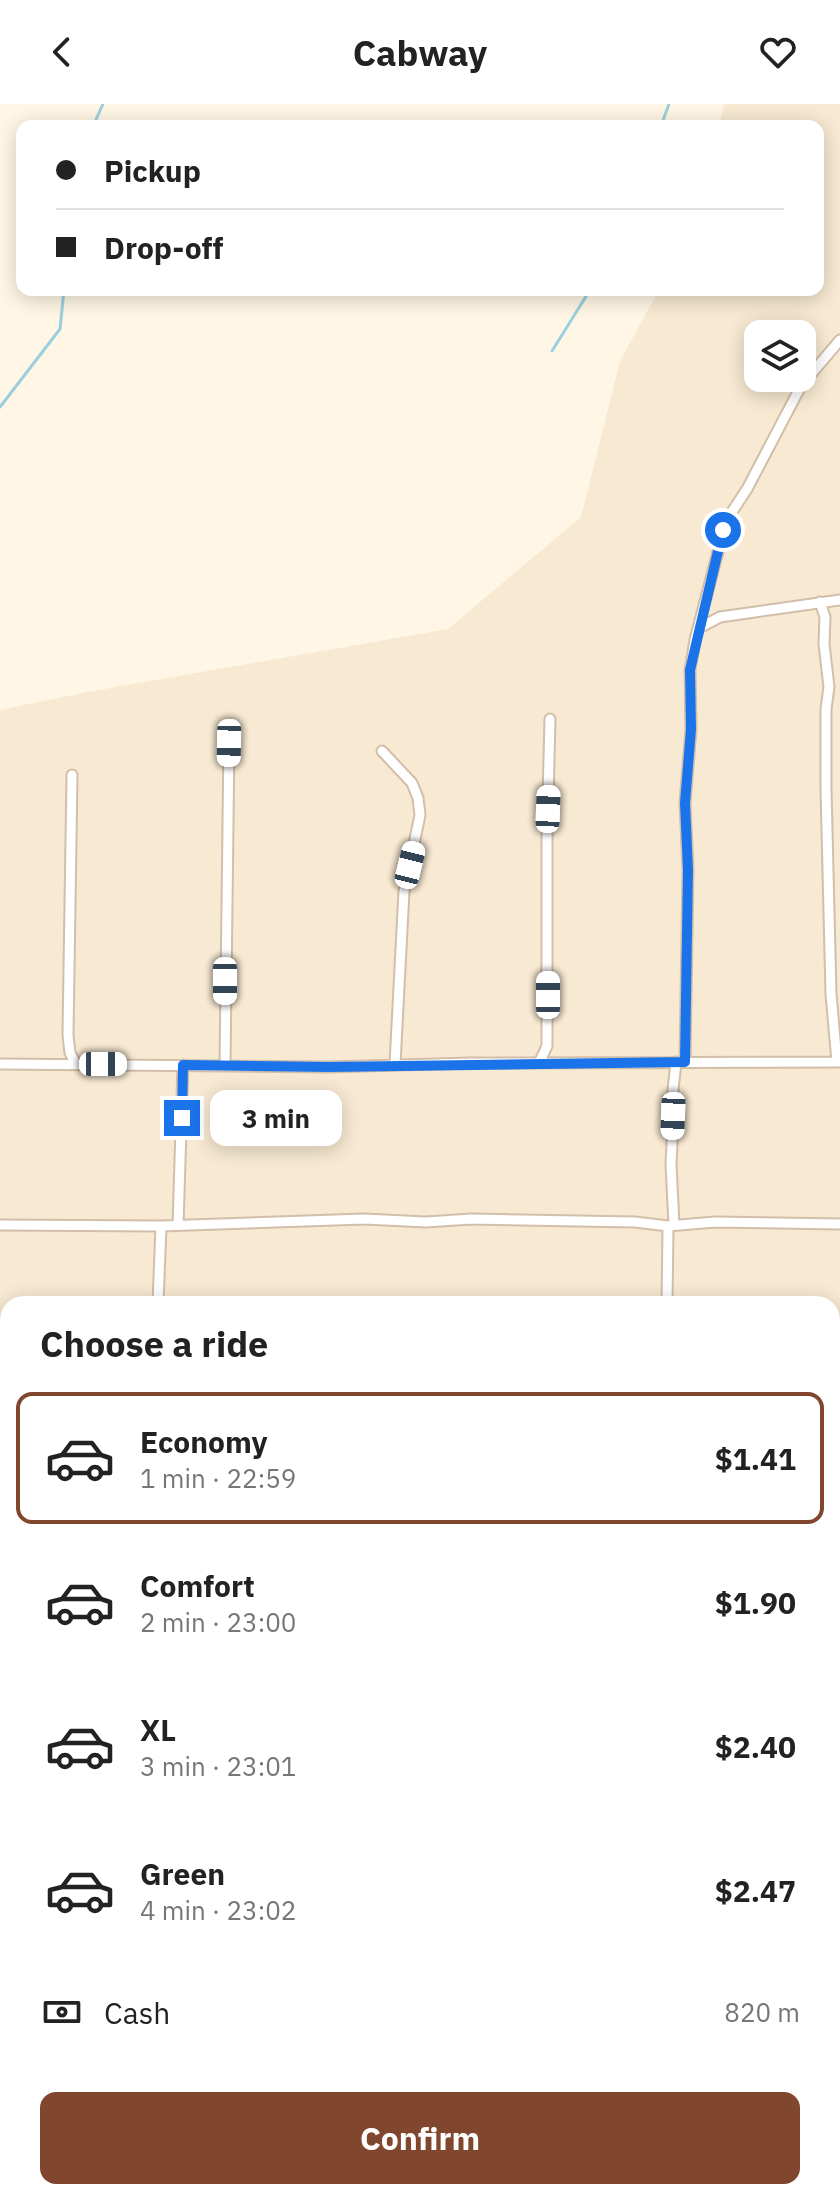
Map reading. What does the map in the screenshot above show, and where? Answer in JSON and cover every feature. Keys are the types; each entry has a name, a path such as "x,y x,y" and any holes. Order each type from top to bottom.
{"street":[{"path":"667,1296 673,1090 680,1062 688,870 685,803 691,729 690,670 726,521 747,489 801,386 835,350 840,340"},
{"path":"699,628 720,617 838,600"},
{"path":"825,617 838,600"},
{"path":"0,1064 328,1067 838,1062 828,919 825,740 829,687 824,644 825,617 820,602"},
{"path":"704,605 720,617"},
{"path":"539,1063 547,1046 550,719"},
{"path":"225,1065 229,743"},
{"path":"382,751 412,783 420,815 404,891 395,1064"},
{"path":"72,775 68,1035 70,1053 76,1064"},
{"path":"547,1046 560,1063"},
{"path":"178,1225 183,1065"},
{"path":"0,1225 161,1226 364,1219 635,1222 671,1226 715,1222 840,1224"},
{"path":"158,1296 161,1226"}],"shaded area":[{"path":"724,104 840,104 840,1296 0,1296 0,710 448,629 581,517 620,361 656,296 824,296 824,120 720,120"}],"waterway":[{"path":"96,120 103,104"},
{"path":"663,120 669,104"},
{"path":"0,407 60,329 63,296"},
{"path":"552,351 586,296"}],"route":[{"path":"182,1118 183,1065 328,1067 685,1062 688,870 685,803 691,729 690,670 723,530"}]}
